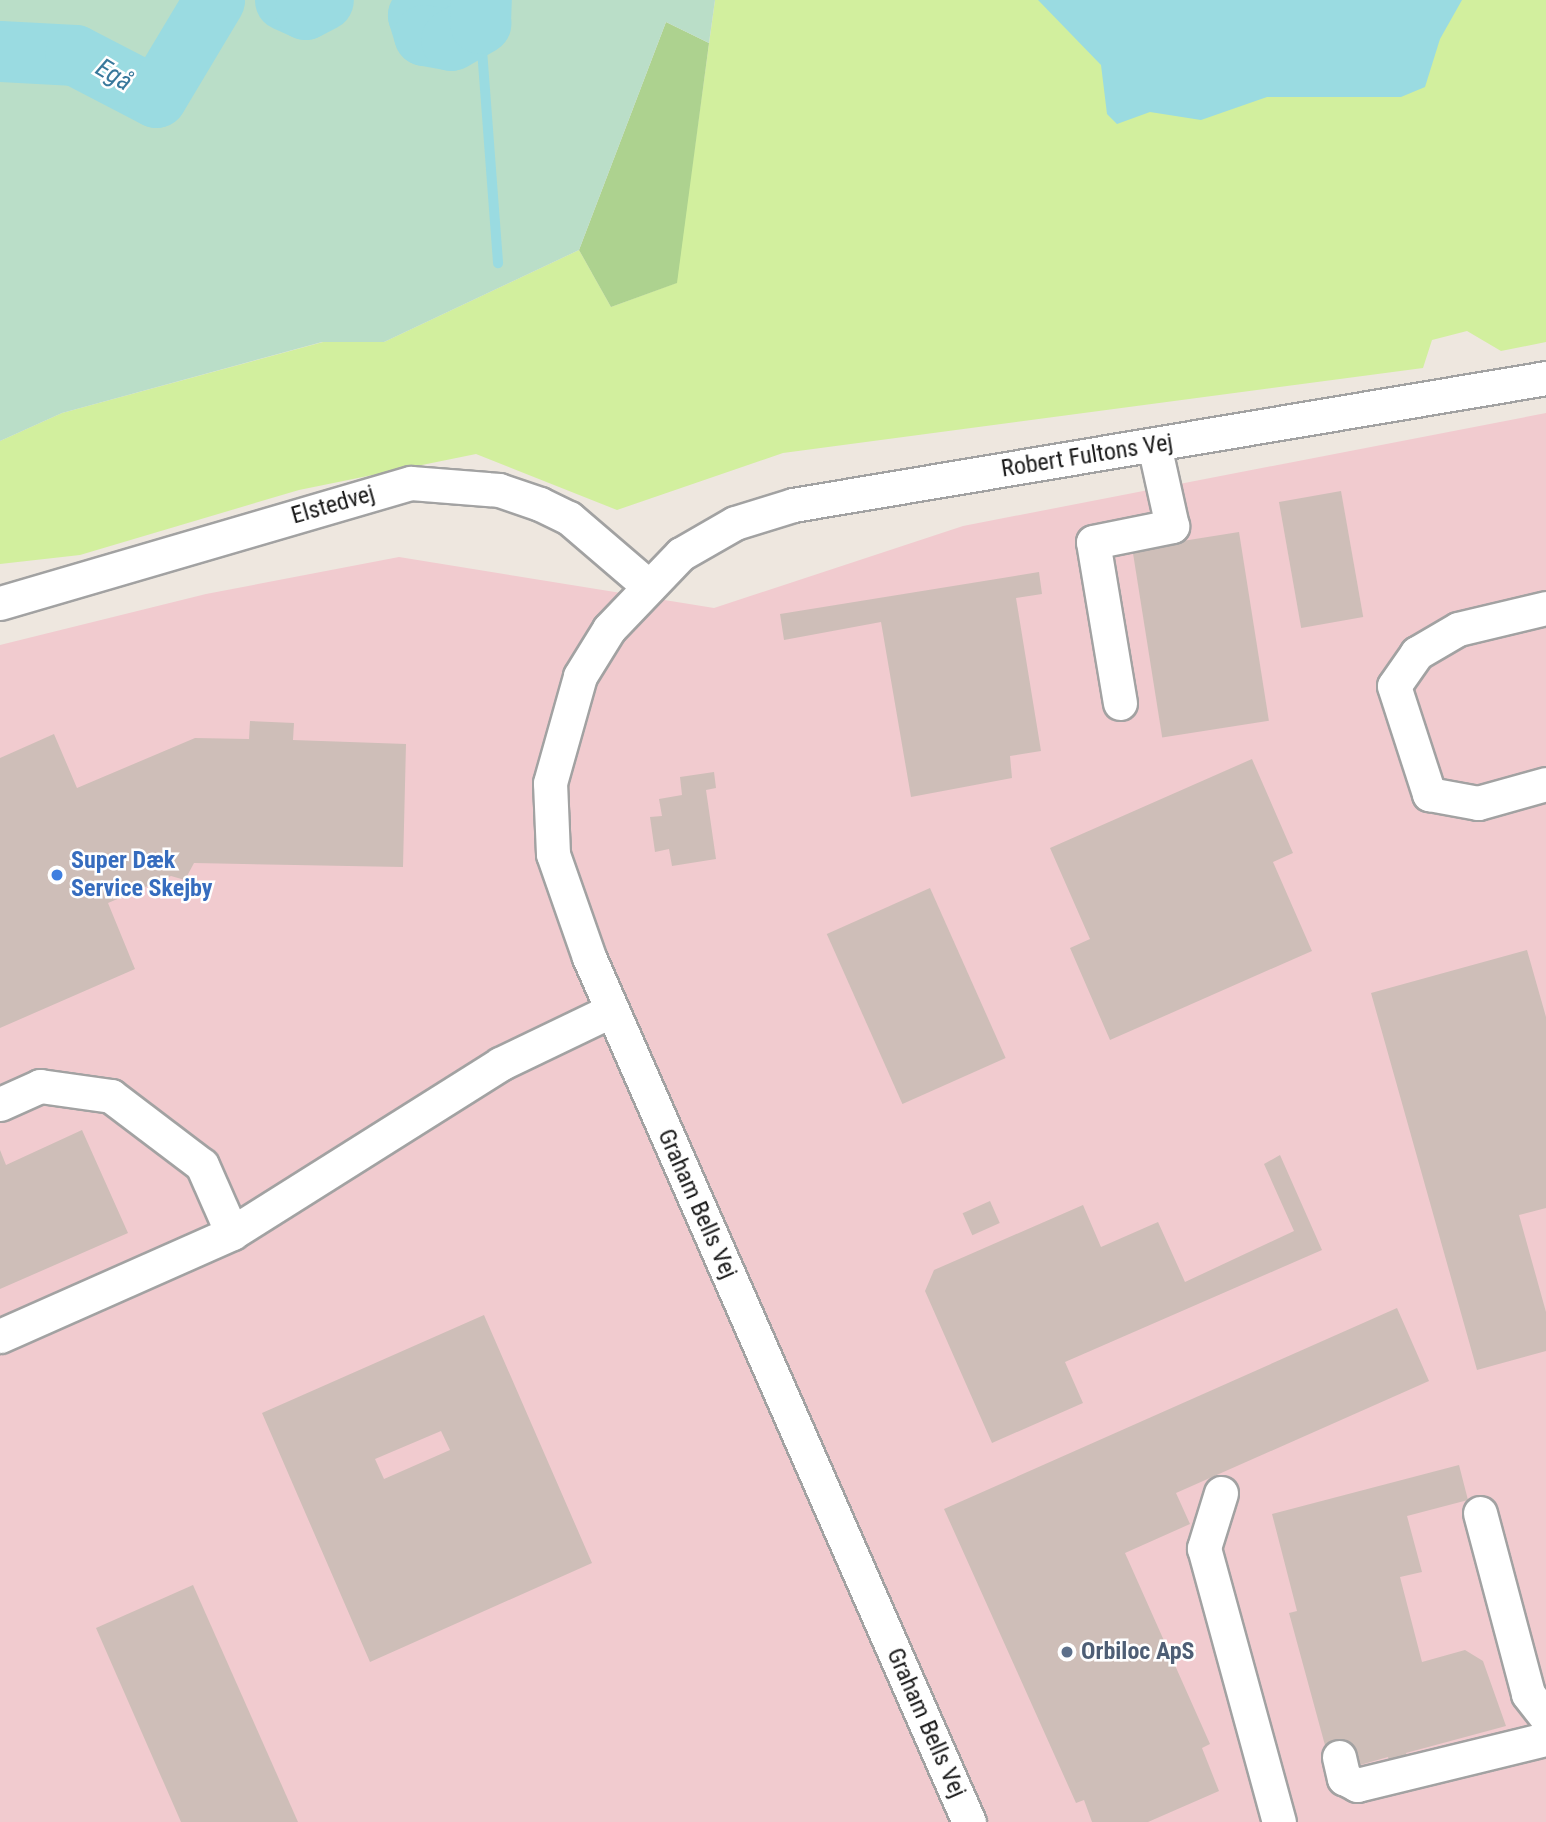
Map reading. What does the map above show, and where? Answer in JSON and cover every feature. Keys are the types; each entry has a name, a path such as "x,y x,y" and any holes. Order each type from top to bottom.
{"street":[{"name":"Robert Fultons Vej","path":"646,584 681,554 736,523 793,505 1546,378"},
{"path":"1120,703 1093,542 1172,526 1154,445"},
{"name":"Elstedvej","path":"0,603 411,484 499,490 540,504 569,518 646,584"},
{"name":"Graham Bells Vej","path":"646,584 580,676 550,783 553,855 612,1010 969,1822"},
{"path":"1546,608 1458,629 1417,653 1394,686 1429,794 1478,803 1546,784"},
{"path":"0,1336 232,1233 500,1064 612,1010"},
{"path":"0,1104 40,1086 111,1096 202,1165 232,1233"},
{"path":"1221,1493 1204,1548 1279,1822"},
{"path":"1479,1513 1528,1694 1546,1717"},
{"path":"1339,1757 1344,1777 1357,1785 1546,1740"}],"shaded area":[{"path":"1546,413 1546,1822 0,1822 0,645 206,594 399,557 714,608 963,526"}],"green space":[{"path":"0,0 715,0 709,43 666,22 579,250 384,342 322,342 62,413 0,441"},
{"path":"715,0 1546,0 1546,342 1501,351 1467,331 1432,340 1423,368 783,453 617,510 476,454 299,490 80,555 0,564 0,441 62,413 323,342 384,342 579,250 611,307 676,283"},
{"path":"666,22 709,43 677,283 611,307 579,250"}],"water":[{"path":"1038,0 1462,0 1440,39 1425,87 1401,97 1267,97 1201,120 1150,112 1117,124 1107,114 1101,65"}],"building":[{"path":"1341,491 1363,617 1301,628 1279,502"},
{"path":"1239,532 1269,721 1162,738 1132,549"},
{"path":"1039,572 1042,594 1016,598 1041,751 1010,756 1012,778 911,797 881,622 784,640 780,614"},
{"path":"250,721 294,723 293,740 406,744 403,867 194,863 185,880 171,876 108,903 135,969 0,1028 0,758 54,734 77,788 195,738 249,739"},
{"path":"1252,759 1293,853 1273,862 1312,951 1110,1040 1070,948 1090,939 1050,848"},
{"path":"714,772 716,788 706,790 716,859 672,866 669,849 655,852 650,817 662,816 659,799 682,795 680,777"},
{"path":"930,888 1006,1058 902,1104 827,934"},
{"path":"1527,950 1546,1017 1546,1208 1519,1215 1546,1312 1546,1351 1477,1370 1371,993"},
{"path":"82,1130 128,1233 0,1289 0,1150 6,1165"},
{"path":"1280,1155 1322,1250 1065,1362 1083,1403 992,1443 925,1291 934,1270 1083,1205 1101,1247 1158,1222 1185,1282 1294,1231 1264,1164"},
{"path":"990,1201 1000,1223 972,1235 963,1213"},
{"path":"1397,1308 1429,1381 1176,1493 1190,1524 1125,1553 1210,1744 1202,1748 1219,1791 1148,1822 1092,1822 1084,1800 1076,1803 944,1509"},
{"path":"484,1315 592,1563 370,1662 262,1413","holes":["441,1431 450,1450 384,1479 375,1459"]},
{"path":"1459,1465 1468,1500 1407,1516 1422,1572 1400,1577 1422,1662 1465,1650 1483,1661 1506,1726 1406,1753 1408,1763 1391,1768 1388,1757 1353,1767 1326,1749 1289,1613 1297,1611 1272,1514"},
{"path":"193,1585 298,1822 181,1822 96,1628"}],"waterway":[{"name":"Egå","path":"0,51 75,55 156,97 214,0"},
{"name":"Egå","path":"285,0 305,9 323,0"},
{"name":"Egå","path":"428,0 418,15 424,35 451,40 480,23 481,0"},
{"path":"480,23 498,263"}],"place":[{"name":"Super Dæk Service Skejby","path":"57,875"},
{"name":"Orbiloc ApS","path":"1067,1652"}]}
